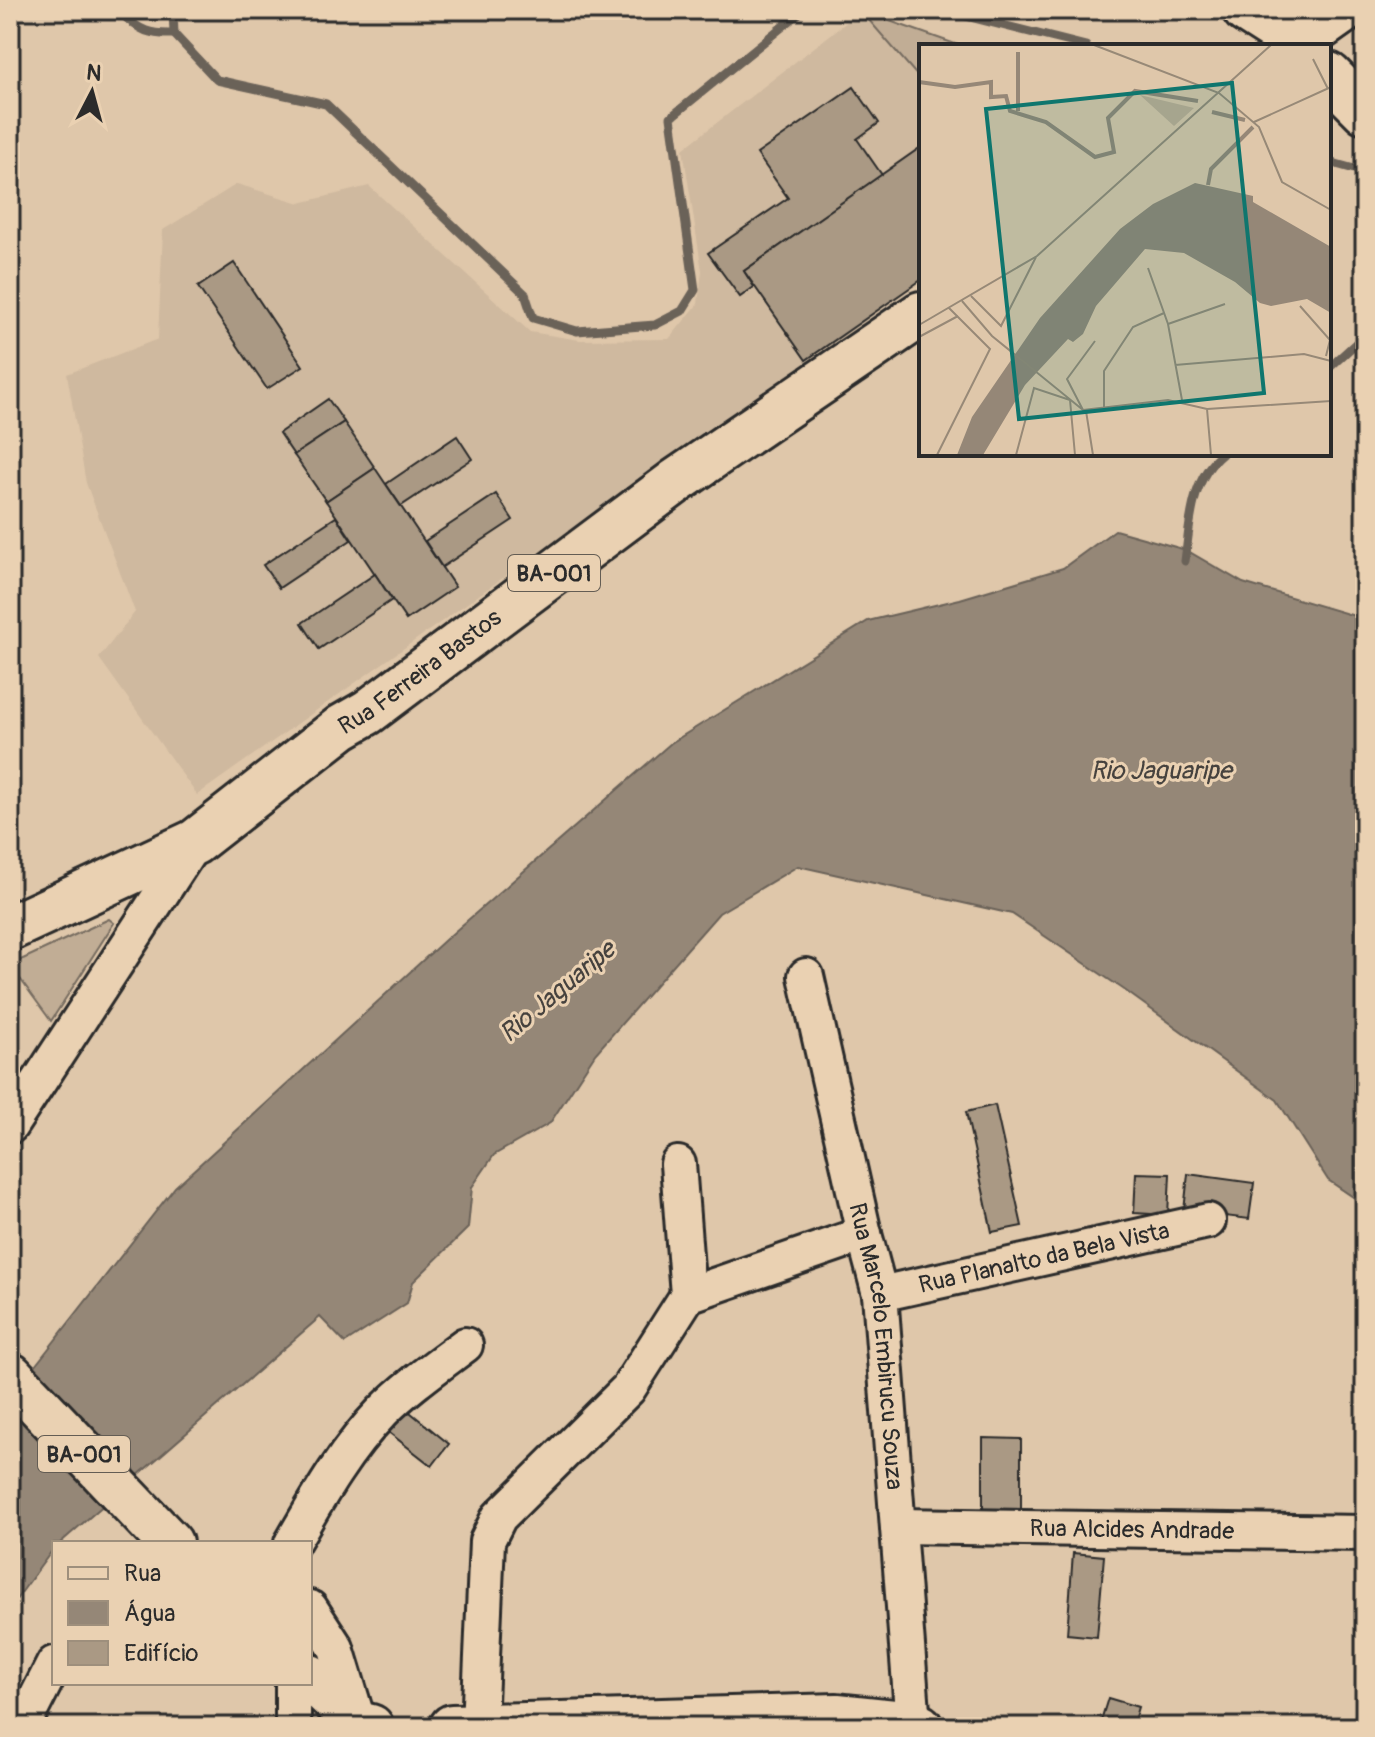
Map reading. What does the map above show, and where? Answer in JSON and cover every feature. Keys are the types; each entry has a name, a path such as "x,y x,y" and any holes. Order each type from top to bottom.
{"main road":[{"path":"1245,10 1296,44"},
{"path":"1298,44 1345,10"},
{"path":"1331,77 1365,111"},
{"name":"Rua Ferreira Bastos","path":"195,842 342,727 368,712 675,482 919,315"},
{"name":"BA-001","path":"10,928 195,842"},
{"name":"BA-001","path":"10,1375 164,1538"},
{"path":"312,1679 365,1726"},
{"path":"452,1727 837,1716 916,1725"}],"street":[{"path":"10,1126 195,842"},
{"name":"Rua Marcelo Embirucu Souza","path":"806,976 880,1294 916,1725"},
{"path":"479,1726 487,1541 499,1517 628,1389 688,1295 678,1164"},
{"name":"Rua Planalto da Bela Vista","path":"880,1294 1208,1221"},
{"path":"688,1295 864,1234"},
{"path":"293,1541 329,1479 375,1421 413,1384 465,1345"},
{"name":"Rua Alcides Andrade","path":"898,1526 1365,1533"},
{"path":"312,1611 336,1648 365,1726"},
{"path":"22,1727 52,1668"},
{"path":"293,1685 293,1727"}],"shaded area":[{"path":"861,11 919,78 919,282 197,795 99,658 135,612 86,483 67,374 158,339 163,230 237,184 300,203 369,186 530,332 580,340 669,339 698,304 702,271 683,149"},
{"path":"861,11 955,44 919,44 919,78"},
{"path":"109,919 114,923 51,1021 10,965"}],"water":[{"name":"Rio Jaguaripe","path":"1115,530 1186,550 1243,583 1365,619 1365,1205 1328,1180 1277,1100 1012,914 798,866 719,913 595,1054 550,1123 494,1155 472,1187 468,1228 413,1282 407,1303 345,1343 320,1317 62,1541 52,1541 52,1551 10,1608 10,1398 175,1187 445,940 671,743 868,621 960,599 1063,568"}],"building":[{"path":"854,87 879,123 857,139 882,175 744,271 754,287 740,297 708,253 788,198 757,154"},
{"path":"919,148 919,281 806,360 744,271"},
{"path":"234,263 303,366 267,389 198,287"},
{"path":"328,399 344,422 294,455 279,433"},
{"path":"344,422 375,468 326,501 294,455"},
{"path":"457,436 472,459 401,506 386,484"},
{"path":"375,468 455,587 406,620 326,501"},
{"path":"496,494 513,520 442,567 425,541"},
{"path":"336,517 351,540 279,588 263,565"},
{"path":"375,574 392,600 319,649 302,623"},
{"path":"995,1105 1022,1226 992,1232 966,1112"},
{"path":"1136,1173 1170,1174 1168,1215 1134,1213"},
{"path":"1188,1174 1254,1183 1249,1219 1184,1211"},
{"path":"400,1404 449,1444 432,1466 382,1427"},
{"path":"983,1438 1021,1439 1021,1509 983,1509"},
{"path":"1073,1553 1104,1556 1097,1637 1067,1634"},
{"path":"1108,1698 1138,1707 1132,1727 1099,1727"}],"waterway":[{"path":"122,10 128,20 146,31 174,34"},
{"path":"173,10 174,34 217,80 326,104 525,294 533,318 577,331 655,325 682,311 695,290 671,117 803,10"},
{"path":"942,10 1078,44"},
{"path":"1331,163 1365,172"},
{"path":"1331,366 1365,335"},
{"path":"1185,561 1198,489 1220,456"}]}
